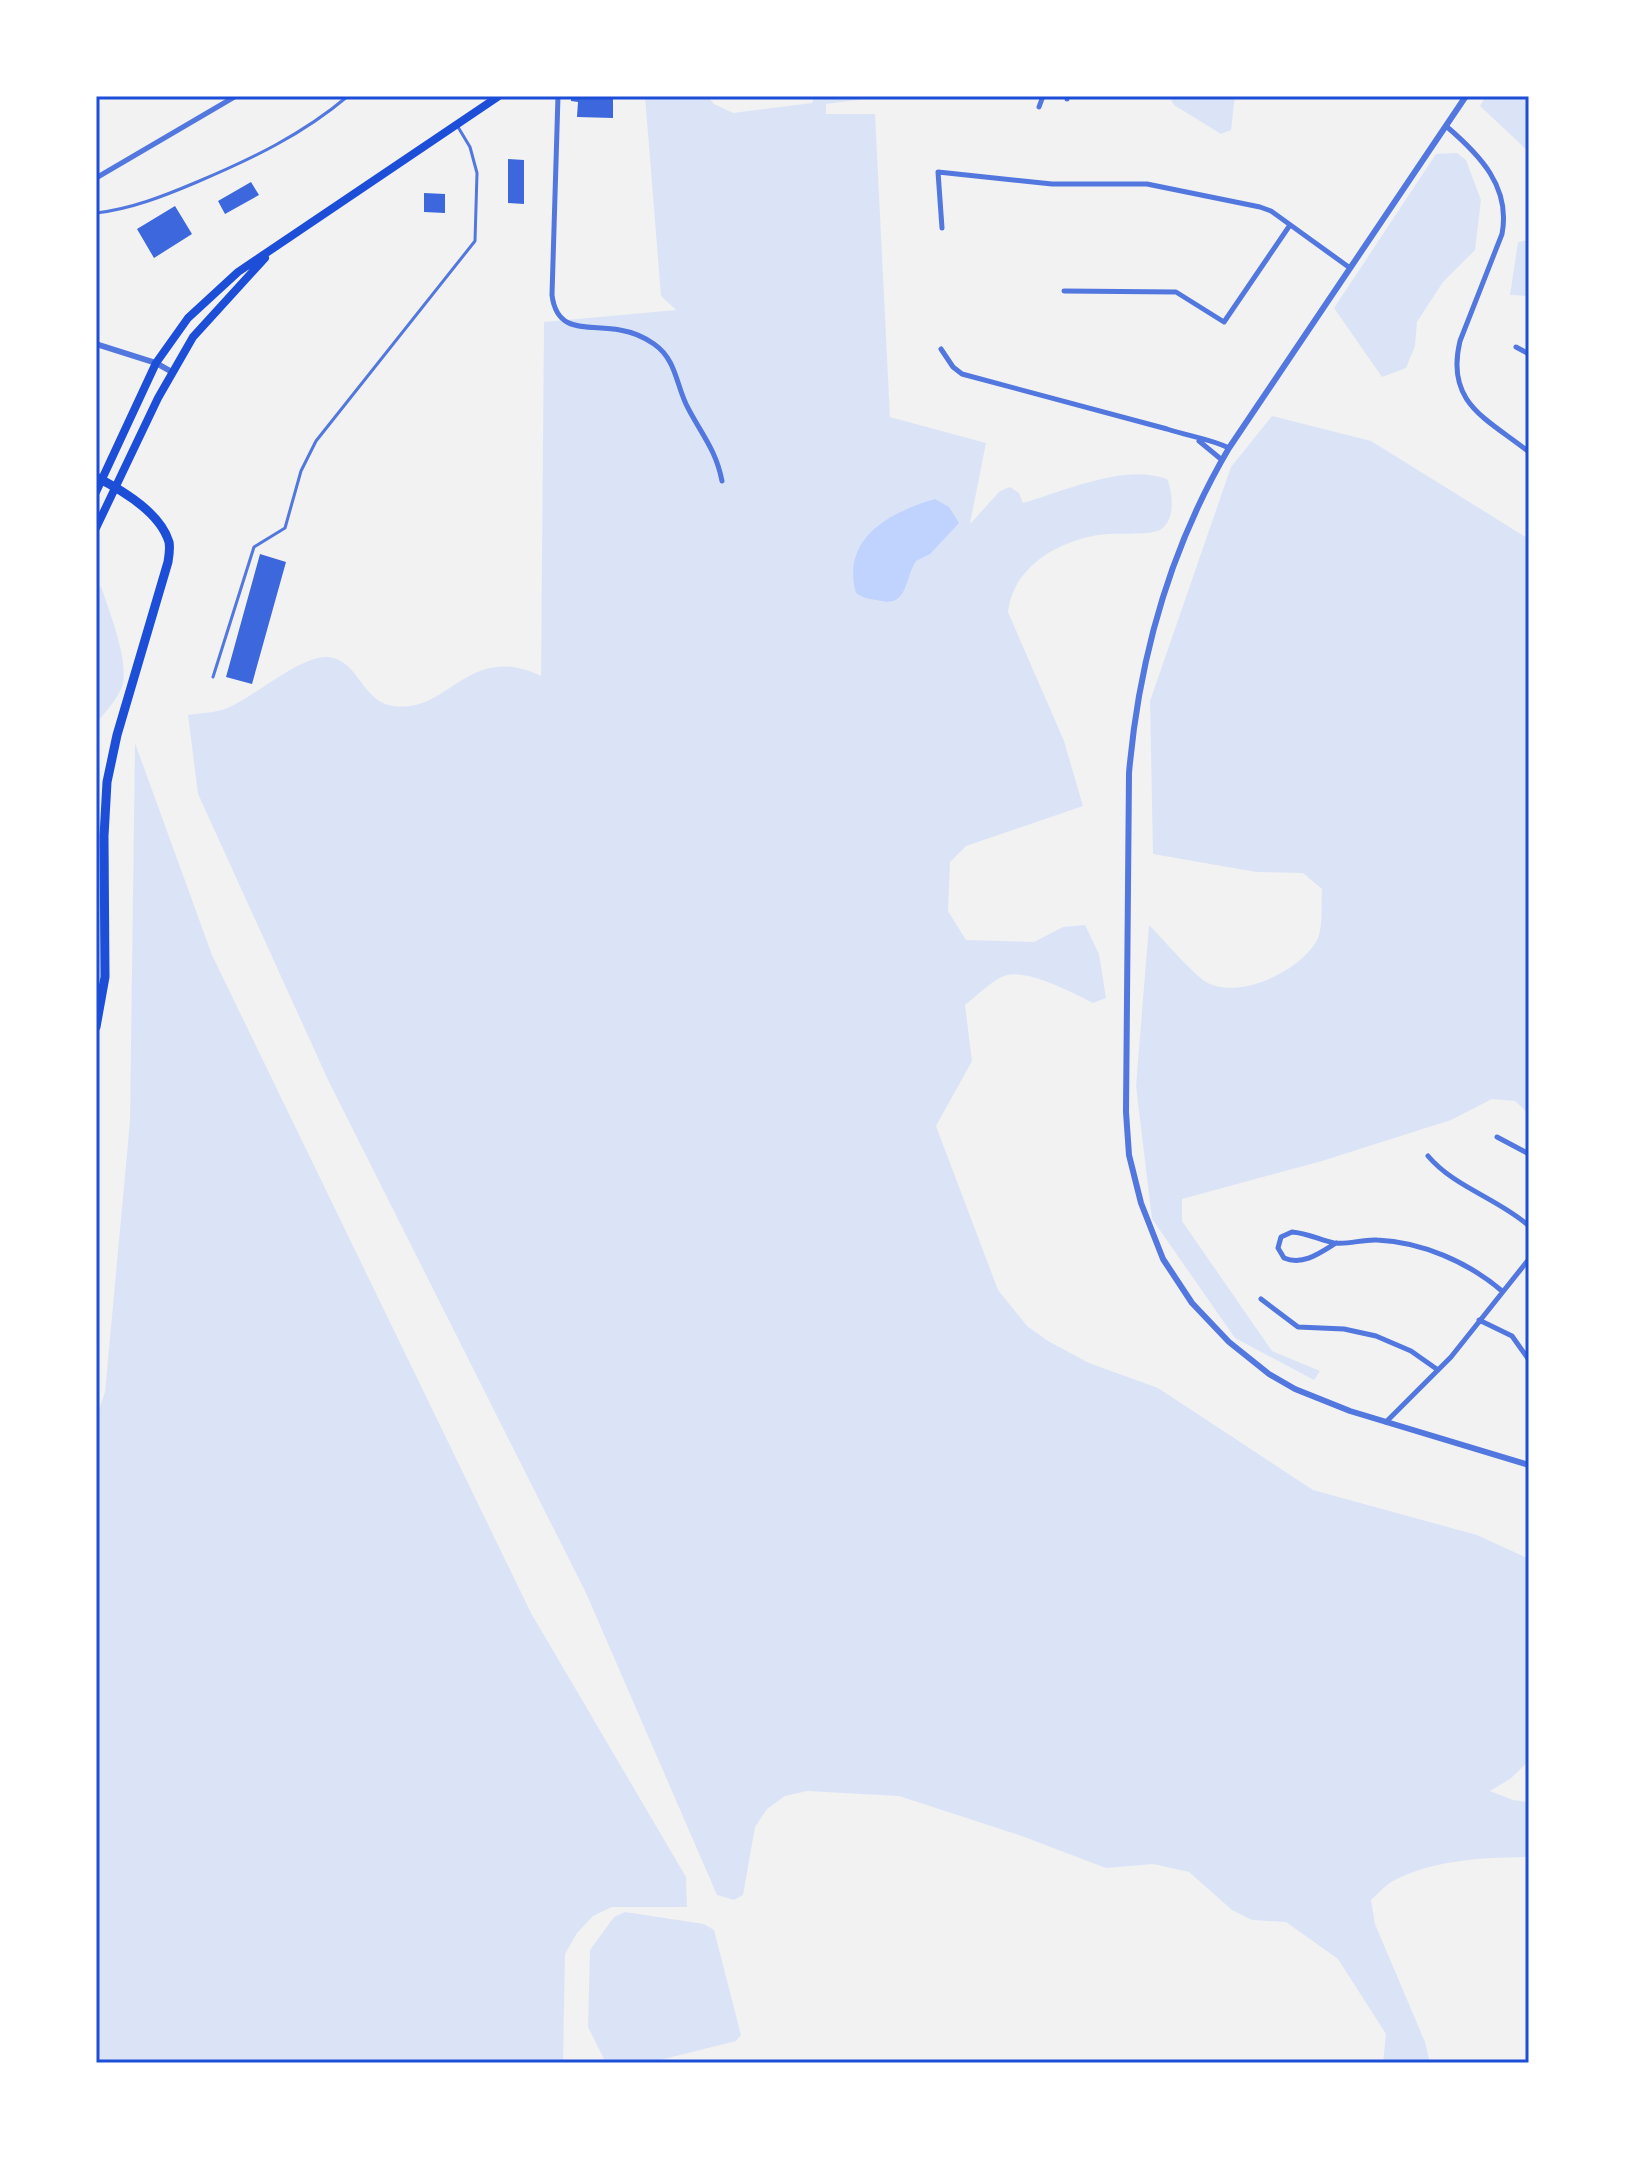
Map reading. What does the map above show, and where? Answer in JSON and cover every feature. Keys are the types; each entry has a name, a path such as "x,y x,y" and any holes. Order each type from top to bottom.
{"highway":[{"path":"96,1027 105,977 104,836 107,782 117,735 168,562 169,543 155,518 115,486 99,478"}],"main road":[{"path":"96,492 99,478 156,363 188,318 238,272 499,96"},
{"path":"96,528 172,372 193,337 270,251"}],"street":[{"path":"96,178 236,96"},
{"path":"558,96 554,308 560,317 574,326 619,329 641,336 657,346 676,371 688,407 717,458 722,481"},
{"path":"1039,107 1043,96"},
{"path":"1466,96 1229,448 1189,526 1154,621 1133,722 1129,773 1126,1112 1129,1155 1141,1203 1163,1259 1192,1303 1248,1358 1295,1389 1350,1411 1529,1465"},
{"path":"1446,126 1477,155 1505,204 1502,234 1460,341 1456,358 1458,386 1473,408 1529,452"},
{"path":"942,228 938,172 1052,184 1159,185 1271,211 1350,268"},
{"path":"1064,291 1176,292 1224,322 1290,225"},
{"path":"96,344 156,363 172,372"},
{"path":"1516,347 1529,354"},
{"path":"941,349 962,374 1229,448"},
{"path":"1198,440 1222,460"},
{"path":"1497,1137 1529,1154"},
{"path":"1428,1156 1437,1167 1509,1210 1529,1226"},
{"path":"1336,1243 1311,1257 1295,1261 1284,1258 1278,1248 1281,1237 1292,1232 1336,1243 1378,1240 1419,1247 1463,1265 1487,1278 1502,1291"},
{"path":"1386,1422 1438,1370 1529,1259"},
{"path":"1261,1299 1298,1327 1344,1329 1376,1336 1411,1351 1438,1370"},
{"path":"1479,1320 1512,1336 1529,1360"}],"lane":[{"path":"96,213 157,199 225,171 280,143 348,96"},
{"path":"213,677 254,547 285,528 301,471 316,441 475,241 477,173 470,147 456,124"}],"shaded area":[{"path":"645,96 707,96 714,104 733,113 812,103 815,96 887,96 826,104 826,114 875,114 890,417 986,443 970,524 1000,491 1010,487 1019,493 1023,503 1114,476 1151,475 1167,479 1172,498 1171,513 1160,530 1098,535 1067,544 1040,559 1028,570 1012,596 1008,612 1064,741 1083,806 966,846 950,862 948,911 966,940 1034,942 1063,927 1085,925 1099,954 1106,998 1093,1003 1051,983 1016,974 1002,977 991,984 965,1005 972,1061 936,1126 998,1290 1027,1326 1089,1363 1158,1388 1313,1490 1477,1535 1529,1559 1529,1761 1510,1779 1490,1791 1513,1800 1529,1802 1529,1857 1477,1859 1427,1868 1392,1882 1371,1900 1375,1924 1425,2042 1430,2063 1383,2063 1386,2034 1338,1959 1286,1922 1252,1920 1232,1910 1189,1872 1153,1864 1106,1868 1019,1835 899,1796 807,1791 785,1796 767,1809 755,1827 743,1895 734,1900 717,1895 586,1593 329,1082 198,794 188,715 225,709 290,670 317,658 328,657 347,665 374,697 393,706 413,706 430,700 477,672 495,667 516,668 541,676 544,322 676,310 661,296"},
{"path":"1169,96 1235,96 1231,130 1221,134 1174,105"},
{"path":"1486,96 1529,96 1529,152 1480,106"},
{"path":"1457,153 1466,160 1481,200 1475,250 1443,282 1417,322 1415,346 1406,368 1382,377 1334,308 1436,154"},
{"path":"1529,240 1529,296 1510,295 1518,242"},
{"path":"1272,416 1371,441 1529,539 1529,1114 1515,1101 1492,1099 1451,1120 1322,1161 1182,1199 1182,1221 1272,1351 1320,1371 1314,1380 1235,1338 1152,1219 1136,1086 1149,925 1200,978 1220,987 1235,988 1252,985 1285,971 1310,950 1320,933 1322,889 1303,873 1256,872 1153,854 1150,701 1231,467"},
{"path":"101,586 118,636 124,677 117,697 96,724 96,593"},
{"path":"135,743 212,955 531,1613 686,1877 687,1907 612,1907 593,1916 577,1933 565,1954 563,2063 96,2063 96,1418 105,1392 130,1121"},
{"path":"625,1912 704,1924 714,1930 741,2035 736,2041 648,2063 606,2063 588,2027 590,1950 614,1917"}],"water":[{"path":"935,499 949,507 959,523 930,554 916,561 901,595 890,602 856,593 853,573 863,542 887,519"}],"building":[{"path":"571,96 613,96 613,118 577,117 578,102 571,101"},
{"path":"508,159 524,160 524,204 508,203"},
{"path":"251,182 259,195 225,214 218,201"},
{"path":"424,193 445,194 445,213 424,212"},
{"path":"175,206 192,234 154,258 137,229"},
{"path":"260,554 286,562 252,684 226,677"}]}
